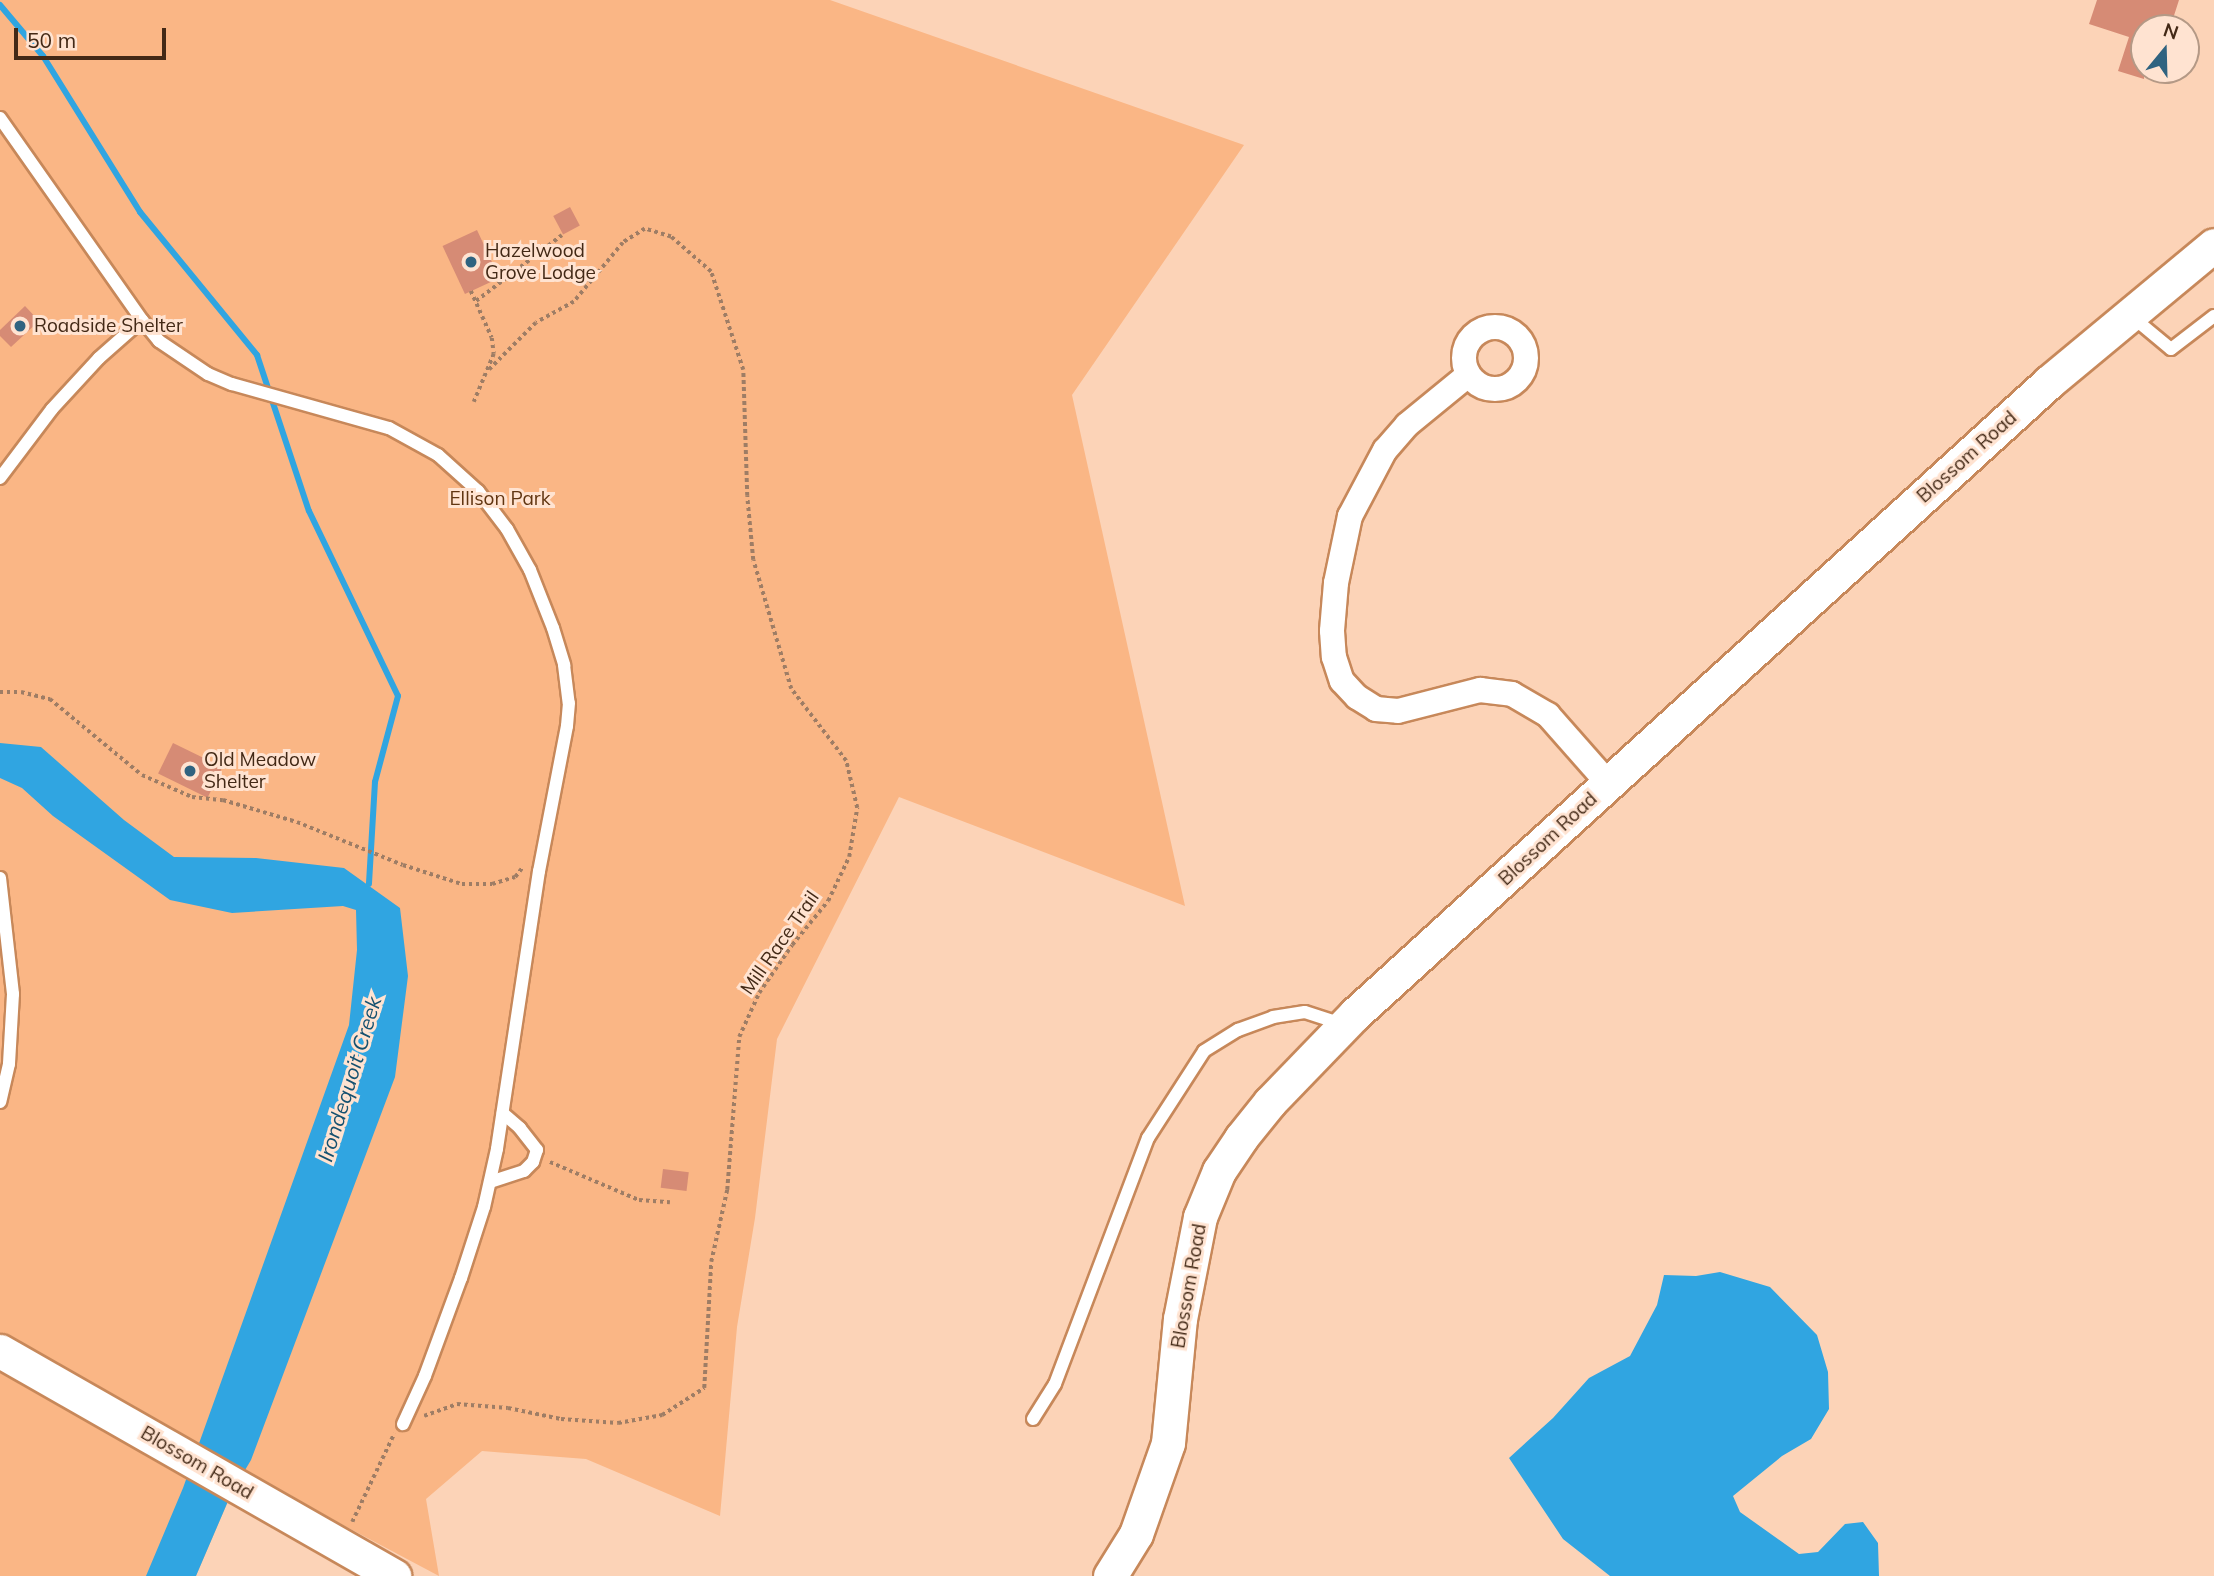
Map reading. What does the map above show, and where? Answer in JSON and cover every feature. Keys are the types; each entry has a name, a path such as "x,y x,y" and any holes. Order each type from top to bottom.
{"street":[{"name":"Blossom Road","path":"1110,1576 1136,1534 1168,1443 1180,1319 1190,1257 1200,1217 1219,1171 1270,1102 1345,1025 1608,783 2049,383 2214,245"},
{"path":"1468,375 1407,425 1385,450 1350,516 1341,547 1332,631 1342,681 1357,697 1376,709 1398,711 1450,695 1479,690 1512,694 1548,715 1608,783"},
{"name":"Blossom Road","path":"0,1351 389,1575"}],"lane":[{"path":"0,118 159,341 208,374 255,392 389,428 438,455 463,475 491,506 521,552 554,628 568,690 568,726 539,871 503,1113 490,1182 461,1278 425,1376 402,1424"},
{"path":"2130,315 2172,349 2214,316"},
{"path":"0,478 52,409 99,358 142,320"},
{"path":"0,878 12,972 12,1029 4,1063 0,1102"},
{"path":"1033,1419 1055,1384 1148,1138 1203,1051 1238,1031 1273,1017 1305,1012 1345,1025"},
{"path":"490,1182 524,1171 537,1150 503,1113"}],"path":[{"name":"Mill Race Trail","path":"402,1424 457,1404 508,1408 561,1419 618,1423 662,1415 704,1388 711,1262 727,1190 738,1037 759,993 792,945 828,901 849,857 857,808 846,761 791,689 753,560 747,496 743,370 711,272 671,237 645,229 623,243 574,302 536,323 489,370"},
{"path":"476,302 562,235"},
{"path":"471,290 492,338 494,354 474,402"},
{"path":"0,692 21,692 50,699 142,775 173,790 192,797 223,800 272,814 462,884 492,884 515,877 528,860"},
{"path":"535,1156 639,1200 670,1202"},
{"path":"342,1546 388,1441 402,1424"}],"green space":[{"name":"Ellison Park","path":"0,0 830,0 1244,145 1072,395 1185,906 899,797 777,1039 755,1218 737,1327 720,1516 586,1459 482,1451 426,1499 439,1576 247,1474 232,1492 196,1576 0,1576"}],"water":[{"name":"Irondequoit Creek","path":"0,743 41,747 124,820 174,857 256,858 344,868 400,908 408,976 395,1077 251,1460 232,1492 196,1576 146,1576 183,1488 349,1025 357,950 356,910 343,906 232,913 170,900 53,816 22,788 0,778"},
{"path":"1720,1272 1770,1287 1817,1335 1828,1372 1829,1409 1811,1439 1782,1456 1733,1496 1740,1512 1799,1554 1818,1552 1845,1524 1863,1522 1878,1543 1879,1576 1610,1576 1563,1539 1509,1458 1553,1418 1589,1378 1630,1356 1657,1305 1664,1275 1696,1276"}],"building":[{"path":"2097,0 2179,0 2174,14 2130,14 2130,75 2118,71 2129,37 2089,24"},
{"path":"570,207 580,226 563,234 553,216"},
{"name":"Hazelwood Grove Lodge","path":"477,230 499,278 465,294 443,246"},
{"name":"Roadside Shelter","path":"25,306 39,321 11,347 0,336 0,330"},
{"name":"Old Meadow Shelter","path":"173,743 222,767 208,798 158,774"},
{"path":"663,1169 689,1172 686,1191 661,1188"}],"waterway":[{"path":"0,5 43,56 140,212 257,355 309,511 398,696 375,782 369,884"}],"place":[{"name":"Hazelwood Grove Lodge","path":"471,262"},
{"name":"Roadside Shelter","path":"20,326"},
{"name":"Old Meadow Shelter","path":"190,771"}]}
